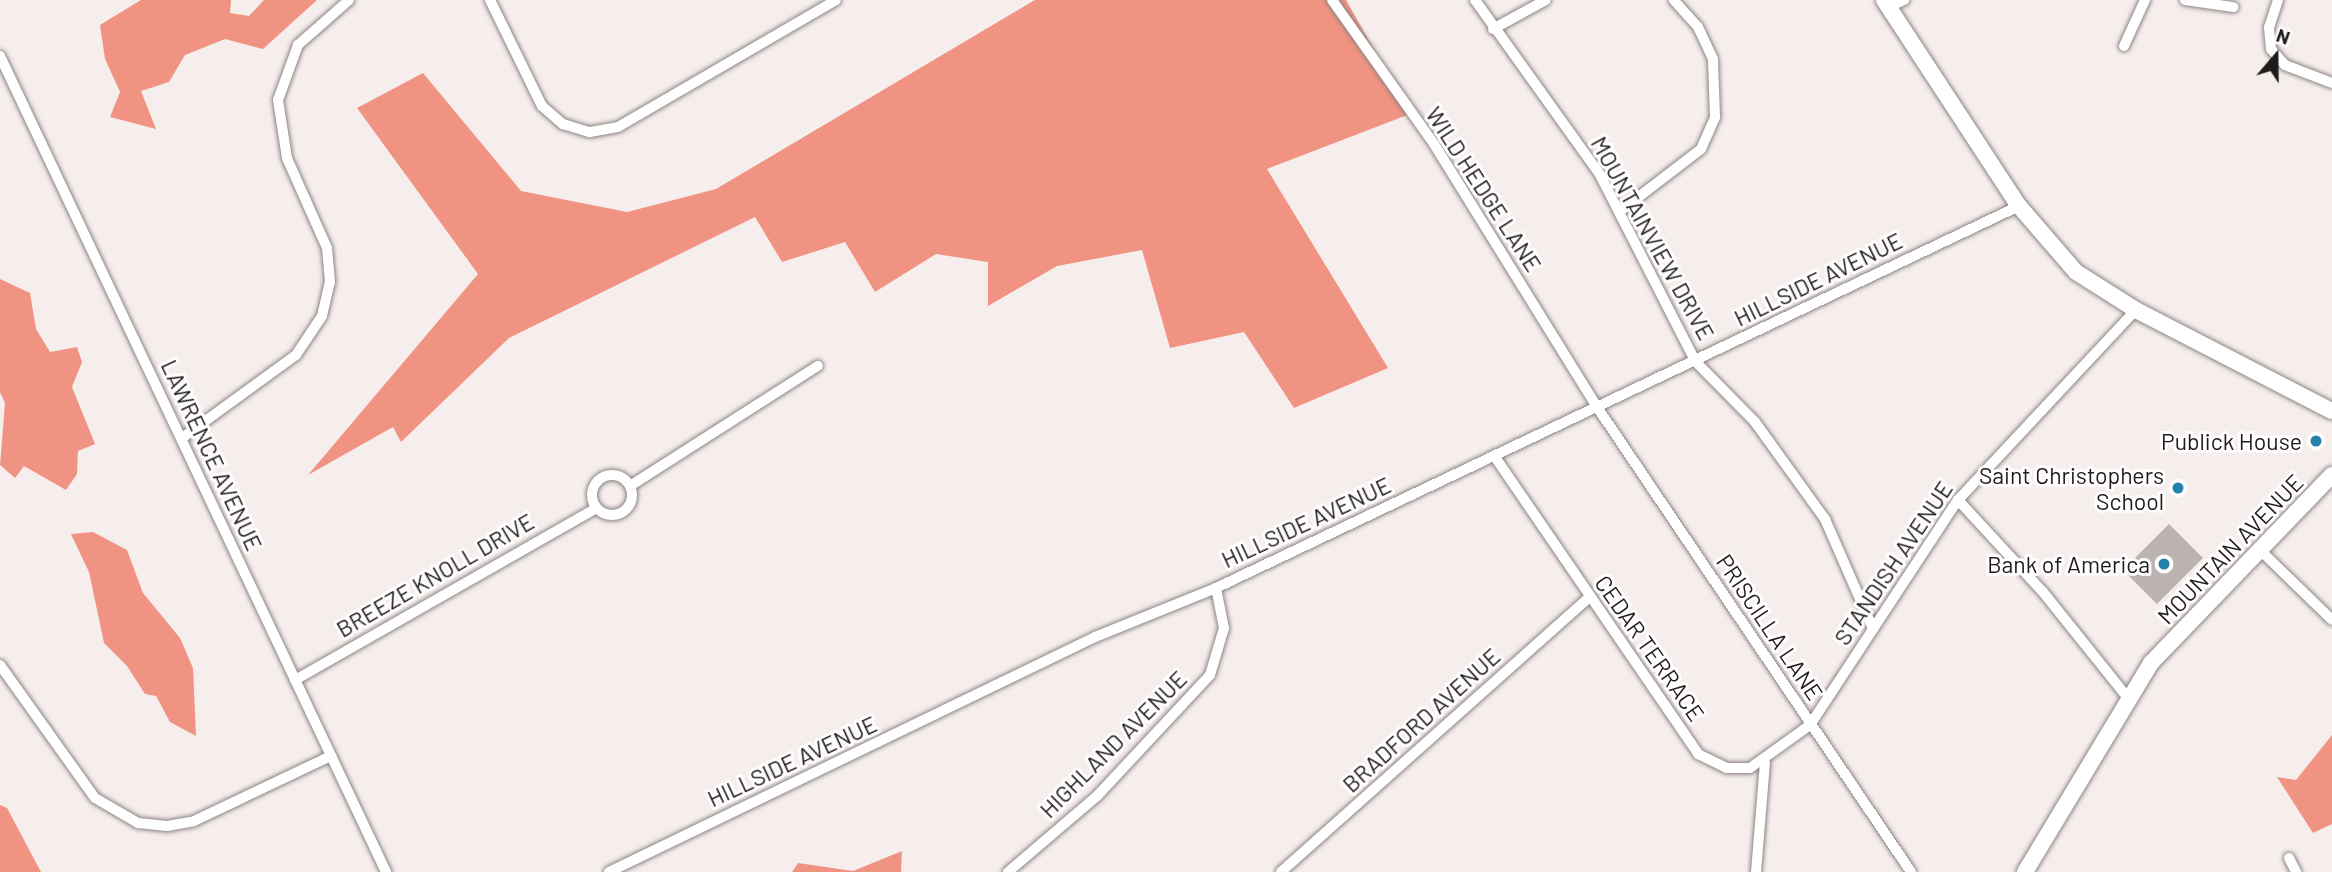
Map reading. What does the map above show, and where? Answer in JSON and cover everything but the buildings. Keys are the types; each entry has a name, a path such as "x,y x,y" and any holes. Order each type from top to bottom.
{"street":[{"path":"182,438 296,355 322,316 330,282 327,248 287,158 278,100 298,45 349,0"},
{"path":"490,0 542,106 564,124 590,132 618,127 836,0"},
{"name":"WILD HEDGE LANE","path":"1332,0 1434,144 1595,404"},
{"name":"MOUNTAINVIEW DRIVE","path":"1475,0 1493,29 1591,162 1695,361 1792,469 1825,519 1873,629"},
{"path":"1493,29 1546,0"},
{"path":"1619,212 1701,149 1714,117 1713,60 1698,27 1674,0"},
{"path":"2124,46 2146,0"},
{"path":"2185,0 2233,7"},
{"path":"2278,0 2269,27 2272,49 2285,65 2332,83"},
{"path":"1892,2 2019,206 2076,272 2136,310 2332,411"},
{"name":"LAWRENCE AVENUE","path":"0,56 386,872"},
{"name":"HILLSIDE AVENUE","path":"609,872 1095,637 1216,588 1495,457 1595,404 1695,361 2019,206"},
{"name":"STANDISH AVENUE","path":"1810,725 1958,500 2136,310"},
{"path":"630,486 818,366"},
{"name":"PRISCILLA LANE","path":"1595,404 1912,872"},
{"name":"CEDAR TERRACE","path":"1495,457 1698,754 1739,770 1766,762"},
{"name":"MOUNTAIN AVENUE","path":"2025,872 2128,698 2160,654 2332,475"},
{"path":"620,476 630,486 632,499 625,511 612,516 596,508 592,489 600,479 620,476"},
{"path":"1958,500 2043,592 2128,698"},
{"name":"BREEZE KNOLL DRIVE","path":"295,680 596,508"},
{"path":"2260,550 2332,620"},
{"name":"HIGHLAND AVENUE","path":"1007,872 1098,795 1210,675 1224,628 1216,588"},
{"name":"BRADFORD AVENUE","path":"1281,872 1590,598"},
{"path":"0,665 95,798 138,823 167,826 194,821 331,756"},
{"path":"1756,872 1766,762 1810,725"},
{"path":"2289,858 2297,872"}],"shaded area":[{"path":"141,0 231,0 230,13 249,16 264,0 317,0 263,49 225,39 185,55 169,82 141,91 156,129 110,117 120,92 105,59 100,25"},
{"path":"1035,0 1346,0 1410,114 1267,169 1388,368 1294,408 1244,332 1170,348 1142,250 1057,266 988,306 988,262 936,254 875,292 845,242 782,262 755,217 509,338 401,442 393,427 308,475 478,274 357,108 423,73 521,191 627,212 716,189"},
{"path":"0,279 30,293 36,329 50,352 77,347 82,362 72,387 95,444 78,451 77,474 66,490 24,466 15,478 0,465 5,403 0,392"},
{"path":"93,532 127,550 143,593 180,638 193,668 196,736 170,722 156,696 145,694 127,666 104,643 89,572 71,534"},
{"path":"2332,735 2332,824 2313,833 2277,777 2296,780"},
{"path":"0,805 7,808 41,872 0,872"},
{"path":"902,851 901,872 792,872 798,863 853,871"}],"place":[{"name":"Publick House","path":"2316,441"},
{"name":"Saint Christophers School","path":"2178,488"},
{"name":"Bank of America","path":"2164,564"}]}
